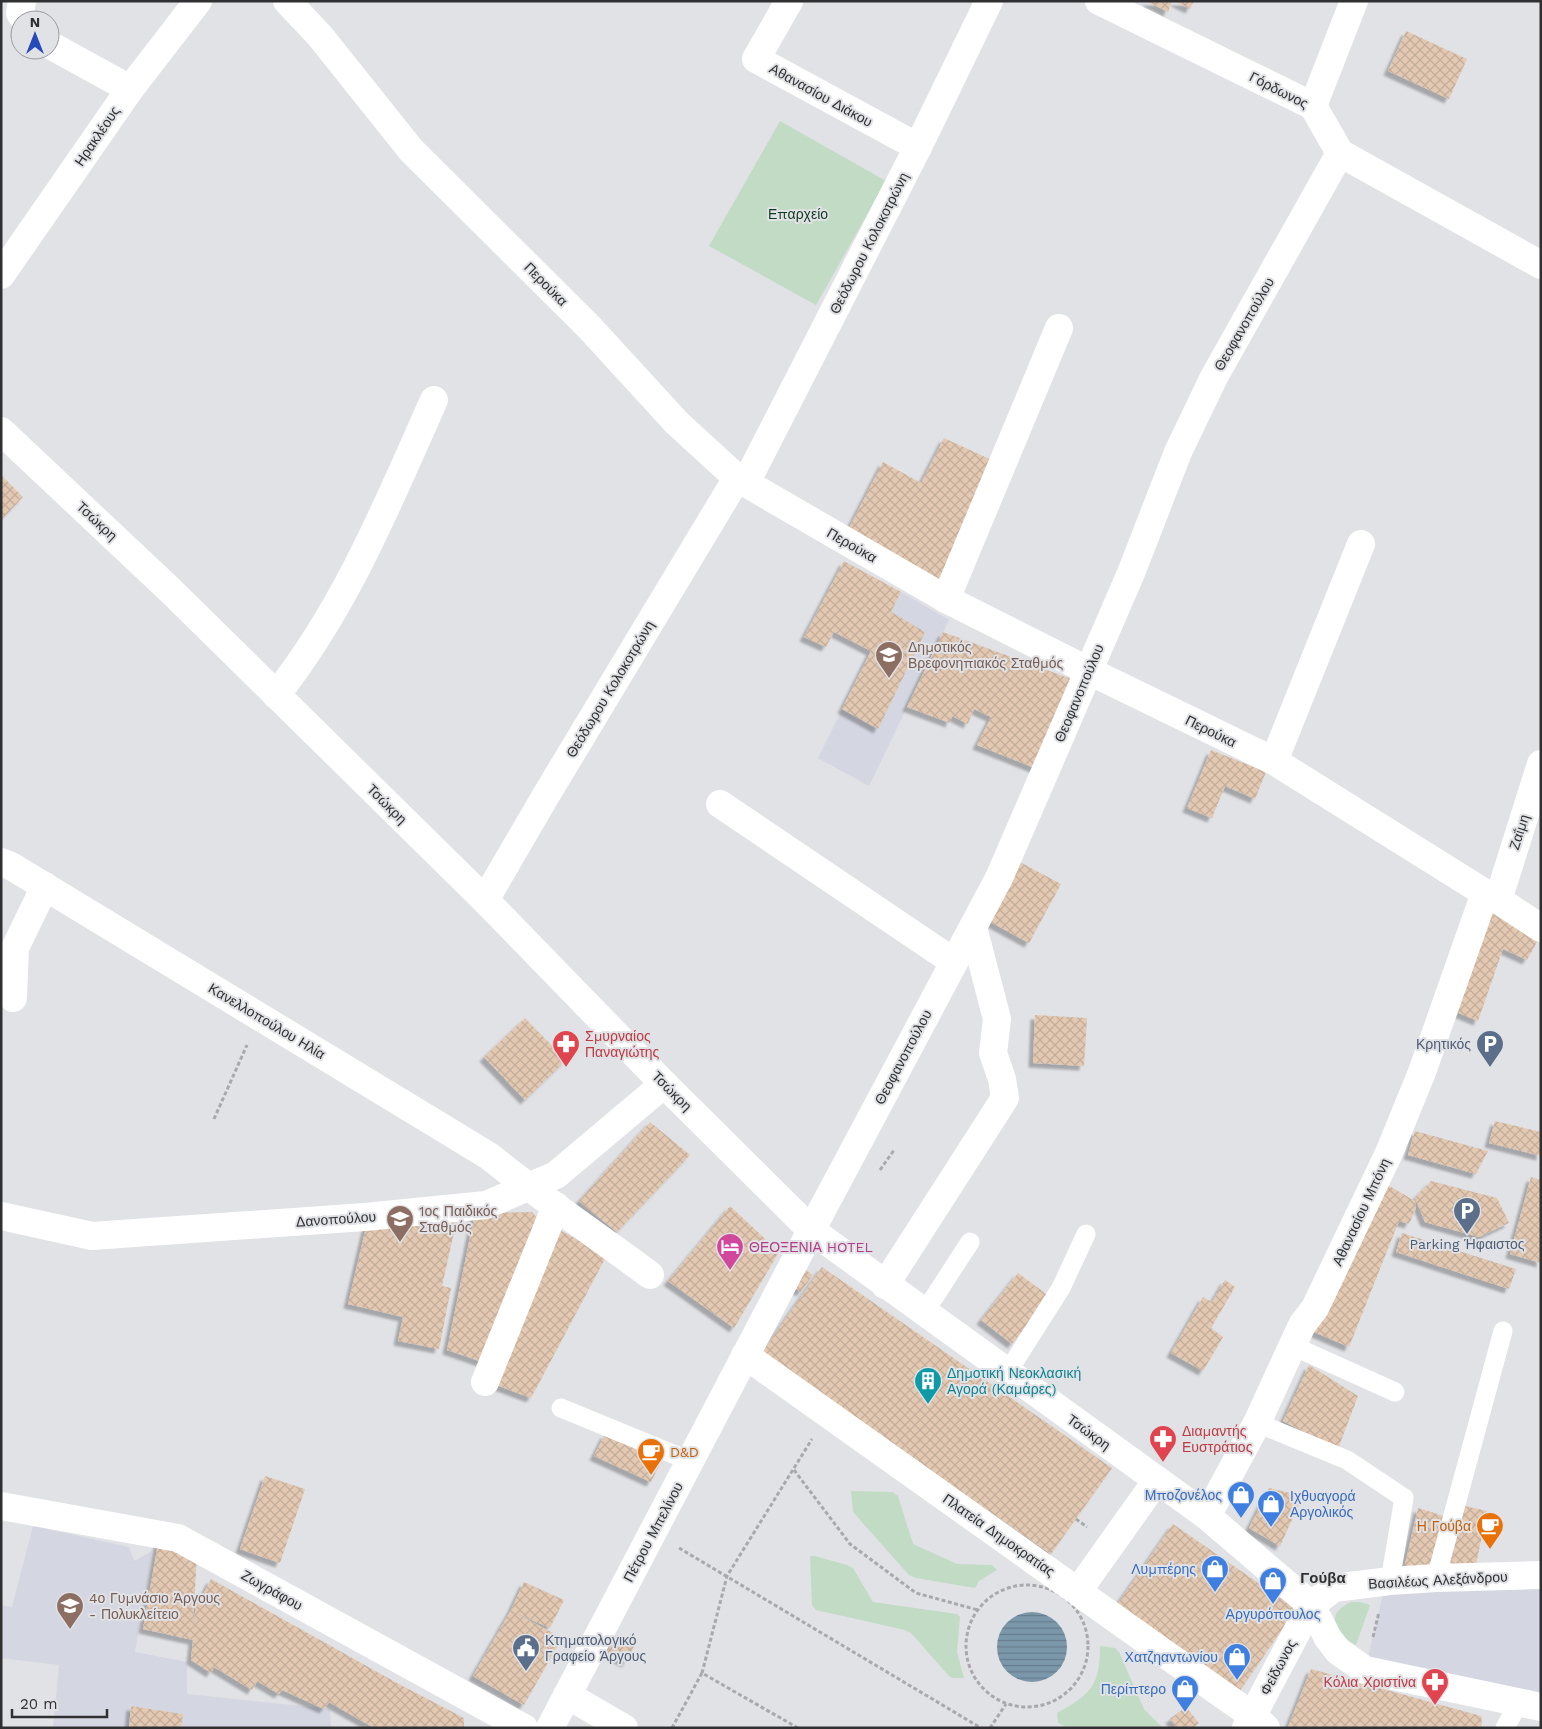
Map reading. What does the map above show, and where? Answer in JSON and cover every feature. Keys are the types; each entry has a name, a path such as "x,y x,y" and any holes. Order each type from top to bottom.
{"street":[{"name":"Ηρακλέους","path":"1,275 130,89 198,1"},
{"name":"Περούκα","path":"287,1 320,36 411,150 589,327 676,423 741,480 946,599 1274,761 1541,928"},
{"name":"Αθανασίου Διάκου","path":"789,1 756,60 918,148"},
{"name":"Θεόδωρου Κολοκοτρώνη","path":"485,900 544,798 741,480 758,460 918,148 989,1"},
{"name":"Γόρδωνος","path":"1099,1 1313,106 1340,153"},
{"path":"1313,106 1354,1"},
{"path":"60,50 130,89"},
{"path":"1340,153 1541,265"},
{"name":"Θεοφανοπούλου","path":"811,1230 1000,878 1132,573 1178,452 1210,385 1340,153"},
{"path":"946,599 1059,328"},
{"path":"276,695 297,668 336,605 376,529 434,400"},
{"name":"Τσώκρη","path":"1,431 170,590 485,900 664,1084 811,1230 1206,1516 1311,1606"},
{"path":"1274,761 1361,544"},
{"name":"Ζαΐμη","path":"1491,897 1541,764"},
{"path":"720,804 954,962"},
{"name":"Κανελλοπούλου Ηλία","path":"1,862 44,886 489,1156 528,1188 556,1206 650,1275"},
{"path":"13,998 15,948 44,886"},
{"name":"Αθανασίου Μπόνη","path":"1206,1516 1257,1422 1302,1325 1315,1308 1386,1160 1491,897"},
{"path":"885,1285 1005,1098 1002,1079 993,1053 996,1018 973,927"},
{"name":"Δανοπούλου","path":"1,1216 92,1236 365,1217 486,1205 556,1175 664,1084"},
{"path":"485,1382 556,1206"},
{"name":"Πέτρου Μπελίνου","path":"550,1728 811,1230"},
{"name":"Πλατεία Δημοκρατίας","path":"745,1355 1078,1591 1254,1724"},
{"path":"1078,1591 1157,1480"},
{"name":"Ζωγράφου","path":"1,1506 178,1538 524,1728"},
{"name":"Βασιλέως Αλεξάνδρου","path":"1311,1606 1334,1588 1390,1581 1436,1578 1541,1575"},
{"path":"1311,1606 1328,1638 1338,1651 1365,1670 1530,1705"},
{"name":"Φείδωνος","path":"1254,1724 1311,1606"},
{"path":"567,1695 624,1728"}],"lane":[{"path":"1008,1373 1062,1288 1086,1234"},
{"path":"924,1313 970,1242"},
{"path":"1436,1578 1503,1331"},
{"path":"1292,1346 1394,1392"},
{"path":"561,1408 690,1461"},
{"path":"1257,1422 1347,1460 1404,1498 1390,1581"},
{"path":"1505,1728 1530,1705"}],"path":[{"path":"214,1119 260,1017"},
{"path":"672,1728 702,1673 727,1576 794,1470 850,1544 916,1593 978,1610"},
{"path":"652,1532 981,1728"},
{"path":"1365,1670 1384,1590 1390,1588 1390,1581"},
{"path":"1031,1585 1051,1590 1069,1599 1081,1616 1088,1636 1088,1657 1080,1677 1066,1694 1048,1704 1027,1707 1006,1704 989,1694 976,1681 968,1664 965,1645 969,1626 978,1610 992,1595 1011,1587 1031,1585"},
{"path":"702,1673 798,1728"},
{"path":"990,1728 1006,1704"}],"shaded area":[{"name":"Δημοτικός Βρεφονηπιακός Σταθμός","path":"901,592 949,620 869,786 818,758"},
{"name":"4ο Γυμνάσιο Άργους - Πολυκλείτειο","path":"33,1526 129,1547 134,1561 152,1551 135,1652 187,1662 187,1694 330,1709 331,1728 181,1728 183,1714 131,1706 129,1728 53,1728 59,1665 1,1658 1,1605 12,1607"},
{"path":"1541,1575 1541,1707 1365,1670 1384,1590"}],"green space":[{"name":"Επαρχείο","path":"780,121 886,181 816,305 709,246"},
{"path":"851,1491 892,1492 898,1496 913,1544 957,1564 992,1565 997,1570 979,1581 975,1588 916,1578 909,1575 853,1512"},
{"path":"810,1556 853,1568 873,1602 957,1614 960,1617 957,1652 964,1678 952,1678 949,1676 911,1633 905,1630 816,1610 812,1605"},
{"path":"1351,1602 1370,1605 1356,1645 1342,1635 1335,1624 1337,1612"},
{"path":"1100,1646 1115,1648 1119,1652 1144,1709 1163,1728 1068,1728 1058,1723 1057,1713 1086,1694 1095,1680 1100,1660"}],"water":[{"path":"1032,1612 1045,1615 1057,1622 1064,1634 1067,1647 1064,1660 1057,1672 1045,1679 1032,1682 1019,1679 1007,1672 1000,1660 997,1647 1000,1634 1007,1622 1019,1615"}],"building":[{"path":"1146,1 1172,1 1168,12"},
{"path":"1174,1 1194,1 1190,9"},
{"path":"1406,31 1467,59 1449,99 1388,71"},
{"path":"944,438 998,463 945,582 849,528 883,462 921,483"},
{"path":"1,475 23,497 1,520"},
{"path":"844,561 901,592 891,612 925,632 878,729 842,709 871,651 834,632 826,647 804,637"},
{"path":"943,632 1074,680 1037,769 977,745 991,717 974,709 968,724 952,716 950,723 907,707"},
{"path":"1211,750 1266,772 1255,799 1225,786 1212,818 1187,808"},
{"path":"1016,860 1061,884 1029,943 985,919"},
{"path":"1485,903 1539,938 1527,960 1503,949 1478,1021 1449,1009"},
{"path":"1035,1015 1087,1018 1084,1066 1033,1063"},
{"path":"525,1018 566,1060 525,1100 484,1057"},
{"path":"1495,1121 1541,1132 1541,1156 1489,1143"},
{"path":"650,1122 690,1155 617,1232 579,1201"},
{"path":"1415,1131 1488,1151 1476,1174 1408,1155"},
{"path":"1531,1177 1541,1180 1541,1263 1510,1254"},
{"path":"1431,1181 1497,1198 1509,1223 1479,1237 1425,1222 1415,1198"},
{"path":"1386,1184 1415,1201 1416,1208 1409,1224 1399,1221 1349,1347 1314,1332"},
{"path":"730,1206 779,1252 734,1328 668,1281"},
{"path":"459,1210 442,1286 451,1288 439,1349 398,1341 403,1317 348,1304 368,1219"},
{"path":"532,1212 537,1218 485,1363 447,1350 475,1213"},
{"path":"552,1226 607,1255 531,1398 491,1383"},
{"path":"1402,1233 1516,1269 1509,1289 1396,1252"},
{"path":"799,1265 813,1275 801,1292 787,1282"},
{"name":"Δημοτική Νεοκλασική Αγορά (Καμάρες)","path":"822,1267 1112,1468 1051,1554 761,1354"},
{"path":"1018,1273 1049,1296 1012,1344 981,1320"},
{"path":"1225,1280 1235,1287 1211,1328 1223,1337 1203,1371 1171,1353 1203,1297 1212,1302"},
{"path":"1309,1365 1358,1396 1338,1449 1283,1421"},
{"path":"605,1434 662,1460 651,1482 594,1456"},
{"path":"265,1476 305,1489 280,1563 240,1549"},
{"path":"1269,1488 1303,1496 1280,1546 1249,1528"},
{"path":"1461,1505 1487,1511 1476,1565 1443,1565"},
{"path":"1418,1508 1444,1516 1430,1570 1404,1569"},
{"path":"1173,1524 1296,1609 1239,1692 1114,1609"},
{"path":"159,1538 197,1553 193,1628 197,1596 203,1595 211,1579 397,1683 464,1718 464,1728 374,1728 329,1702 324,1709 282,1690 279,1694 257,1681 252,1690 214,1667 211,1673 191,1660 193,1640 143,1629"},
{"path":"524,1582 564,1600 550,1628 516,1613 562,1638 524,1705 473,1676 511,1610"},
{"path":"616,1635 635,1645 626,1663 607,1653"},
{"path":"1311,1669 1481,1716 1482,1724 1480,1728 1288,1727"},
{"path":"131,1706 183,1714 181,1728 129,1728"},
{"name":"Περίπτερο","path":"1186,1707 1199,1723 1193,1728 1177,1728 1170,1719"}],"place":[{"name":"Δημοτικός Βρεφονηπιακός Σταθμός","path":"889,679"},
{"name":"Σμυρναίος Παναγιώτης","path":"566,1068"},
{"name":"Κρητικός","path":"1490,1068"},
{"name":"Parking Ήφαιστος","path":"1467,1235"},
{"name":"1ος Παιδικός Σταθμός","path":"400,1243"},
{"name":"ΘΕΟΞΕΝΙΑ HOTEL","path":"730,1271"},
{"name":"Δημοτική Νεοκλασική Αγορά (Καμάρες)","path":"928,1405"},
{"name":"Διαμαντής Ευστράτιος","path":"1163,1463"},
{"name":"D&D","path":"651,1476"},
{"name":"Μποζονέλος","path":"1241,1519"},
{"name":"Ιχθυαγορά Αργολικός","path":"1271,1528"},
{"name":"Η Γούβα","path":"1490,1550"},
{"name":"Λυμπέρης","path":"1215,1593"},
{"name":"Αργυρόπουλος","path":"1273,1605"},
{"name":"4ο Γυμνάσιο Άργους - Πολυκλείτειο","path":"70,1630"},
{"name":"Κτηματολογικό Γραφείο Άργους","path":"526,1672"},
{"name":"Χατζηαντωνίου","path":"1237,1681"},
{"name":"Κόλια Χριστίνα","path":"1435,1706"},
{"name":"Περίπτερο","path":"1185,1713"}],"district":[{"name":"Γούβα","path":"1323,1578"}]}
